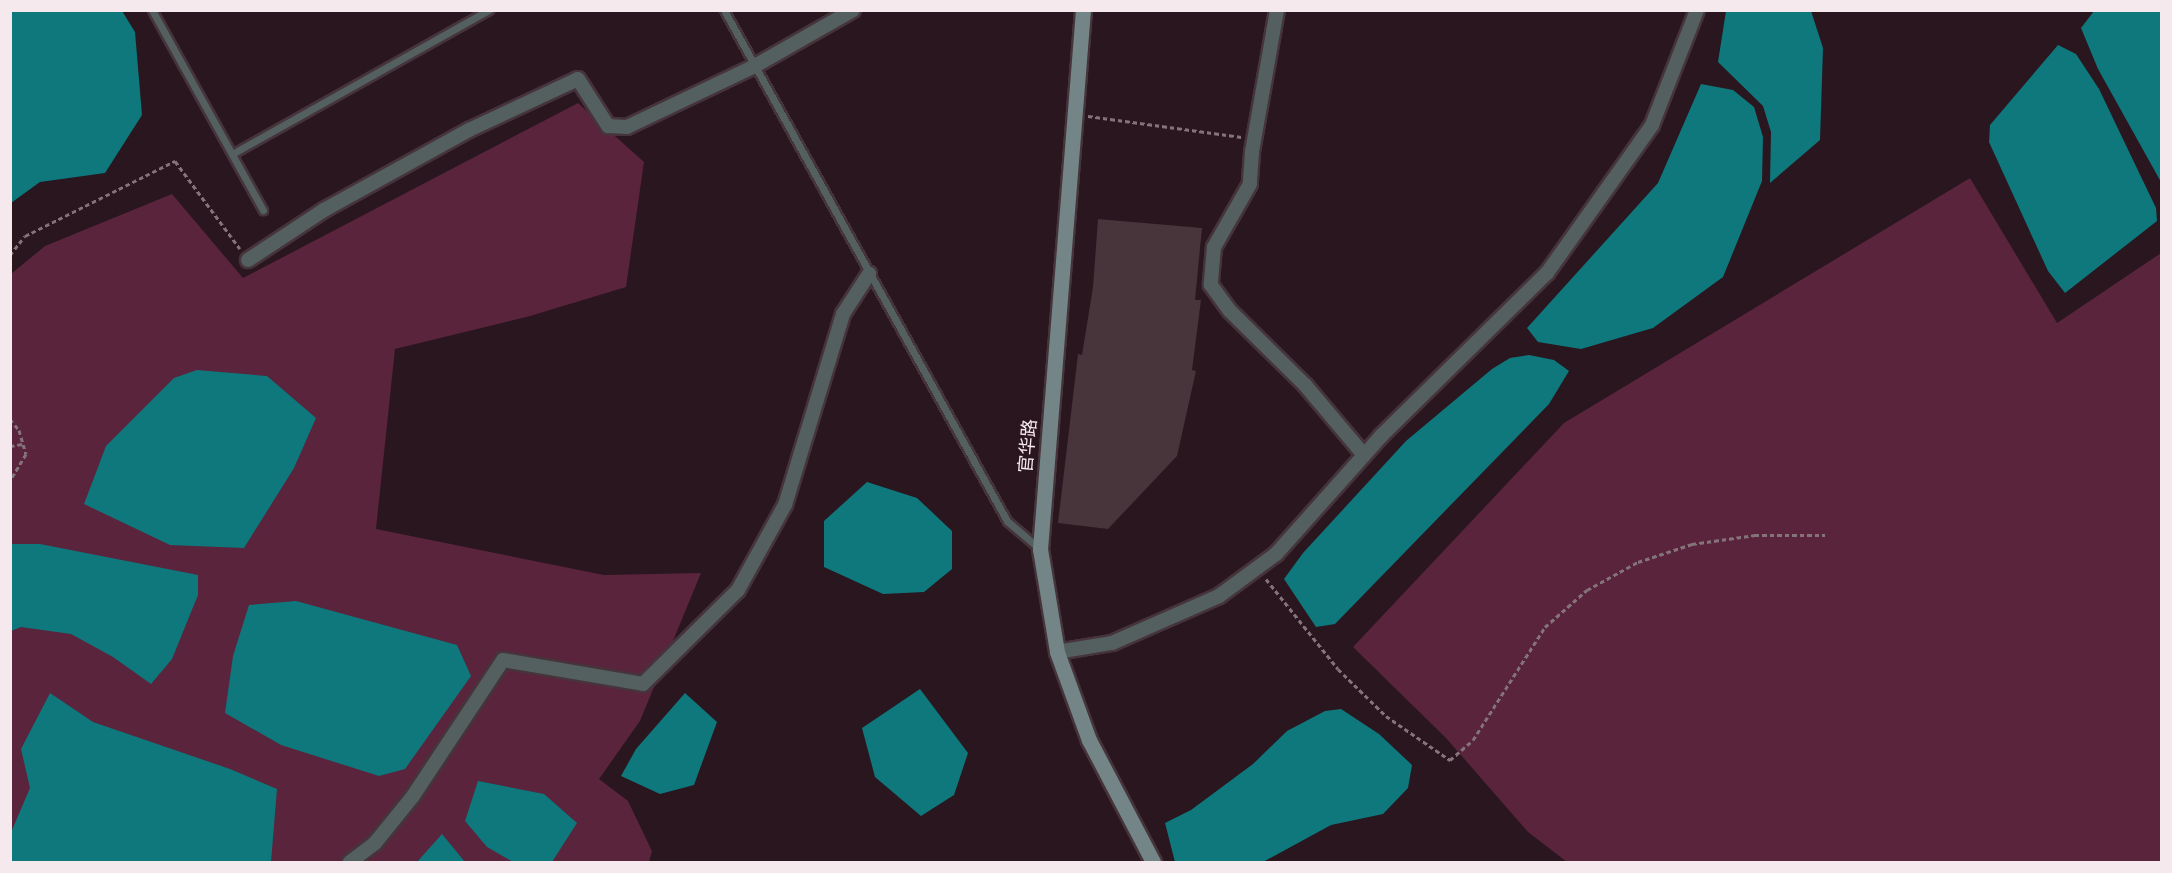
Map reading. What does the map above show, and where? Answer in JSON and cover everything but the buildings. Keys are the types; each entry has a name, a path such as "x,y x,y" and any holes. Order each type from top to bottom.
{"main road":[{"name":"官华路","path":"1083,10 1040,549 1057,652 1089,740 1153,862"}],"street":[{"path":"248,260 324,210 469,130 578,79 608,126 627,127 753,67 853,10"},
{"path":"1277,10 1254,139 1250,184 1214,247 1211,285 1230,311 1306,386 1364,455"},
{"path":"1057,652 1112,643 1219,596 1276,554 1364,455 1547,273 1652,125 1697,10"},
{"path":"350,862 375,843 413,796 503,660 643,684 738,590 785,505 843,314 869,274"}],"lane":[{"path":"152,10 263,210"},
{"path":"232,154 489,10"},
{"path":"724,10 753,67 1007,521 1040,549"}],"path":[{"path":"1074,114 1254,139"},
{"path":"10,255 25,236 175,161 248,260"},
{"path":"10,418 26,454 10,481"},
{"path":"10,446 23,444"},
{"path":"1258,568 1354,685 1386,716 1450,760 1473,740 1545,627 1587,590 1638,561 1692,544 1755,535 1825,535"}],"shaded area":[{"path":"578,103 644,162 626,287 530,316 395,349 376,529 604,575 701,573 640,721 599,779 628,801 652,851 649,862 11,862 11,274 45,246 172,194 243,278"},
{"path":"1970,178 2057,323 2161,253 2161,862 1567,862 1528,832 1446,738 1353,647 1564,423"}],"water":[{"path":"11,10 122,11 135,32 142,115 105,173 40,182 11,203"},
{"path":"1726,11 1811,11 1823,48 1820,140 1770,183 1771,132 1763,106 1718,62"},
{"path":"2094,11 2161,11 2161,182 2098,69 2081,28"},
{"path":"2058,45 2076,54 2099,89 2156,208 2157,221 2065,293 2048,271 1989,142 1990,125"},
{"path":"1701,84 1733,90 1754,107 1763,137 1762,181 1723,277 1653,328 1581,349 1538,342 1527,328 1658,183"},
{"path":"1529,355 1554,360 1569,371 1549,404 1335,624 1316,627 1284,579 1303,553 1406,441 1492,369 1510,358"},
{"path":"197,370 267,376 316,418 294,468 244,548 170,545 84,504 106,446 174,378"},
{"path":"867,482 917,498 952,531 952,569 924,592 883,594 824,567 824,521"},
{"path":"11,544 40,544 198,575 198,595 172,659 151,684 113,657 71,634 21,627 11,631"},
{"path":"296,601 457,645 471,676 405,769 379,776 281,745 225,713 233,656 249,605"},
{"path":"920,689 968,753 954,795 921,816 875,777 862,728"},
{"path":"50,693 93,722 230,769 277,789 271,862 11,862 12,830 30,788 21,749"},
{"path":"685,693 717,722 694,785 660,794 621,776 636,749"},
{"path":"1341,709 1379,734 1412,765 1408,788 1383,814 1331,825 1263,862 1175,862 1165,823 1191,810 1253,764 1287,731 1325,711"},
{"path":"478,781 544,794 577,823 552,862 513,862 487,847 465,821"},
{"path":"442,834 465,862 417,862"}]}
